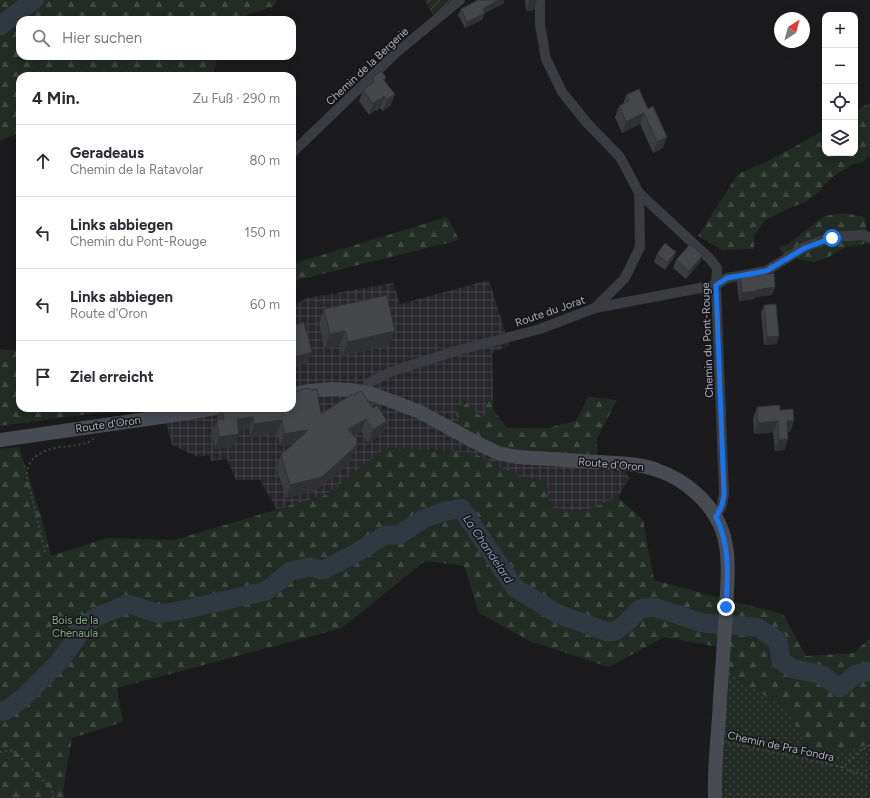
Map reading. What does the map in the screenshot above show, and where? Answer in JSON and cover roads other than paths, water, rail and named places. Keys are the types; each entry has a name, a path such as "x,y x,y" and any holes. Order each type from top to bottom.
{"main road":[{"name":"Route d'Oron","path":"296,393 332,389 363,392 420,412 498,453 509,456 632,464 658,470 679,480 693,490 716,517 722,532 726,549 728,569 715,770 715,798"},
{"name":"Route d'Oron","path":"0,440 190,412"}],"street":[{"name":"Chemin de la Bergerie","path":"296,149 397,52 460,0"},
{"name":"Route du Jorat","path":"363,392 370,383 390,372 456,351 540,329 596,308 625,278 640,247 639,193 620,157 587,123 562,92 546,59 540,25 540,0"},
{"name":"Chemin du Pont-Rouge","path":"639,193 710,259 717,268 716,285 724,494 722,505 716,517"},
{"path":"596,308 716,285 727,278 766,271 805,248 832,238 864,235 870,238"}],"waterway":[{"path":"0,26 34,0"},
{"name":"La Chandelard","path":"0,712 7,710 23,698 59,662 83,629 94,618 128,604 159,614 266,591 291,571 310,567 323,570 353,555 385,535 399,535 425,518 461,508 515,588 558,614 608,632 616,631 640,609 654,607 703,623 757,627 778,641 781,661 794,669 822,675 840,688 856,674 870,671"}],"park label":[{"name":"Bois de la Chenaula","path":"75,626"}]}
